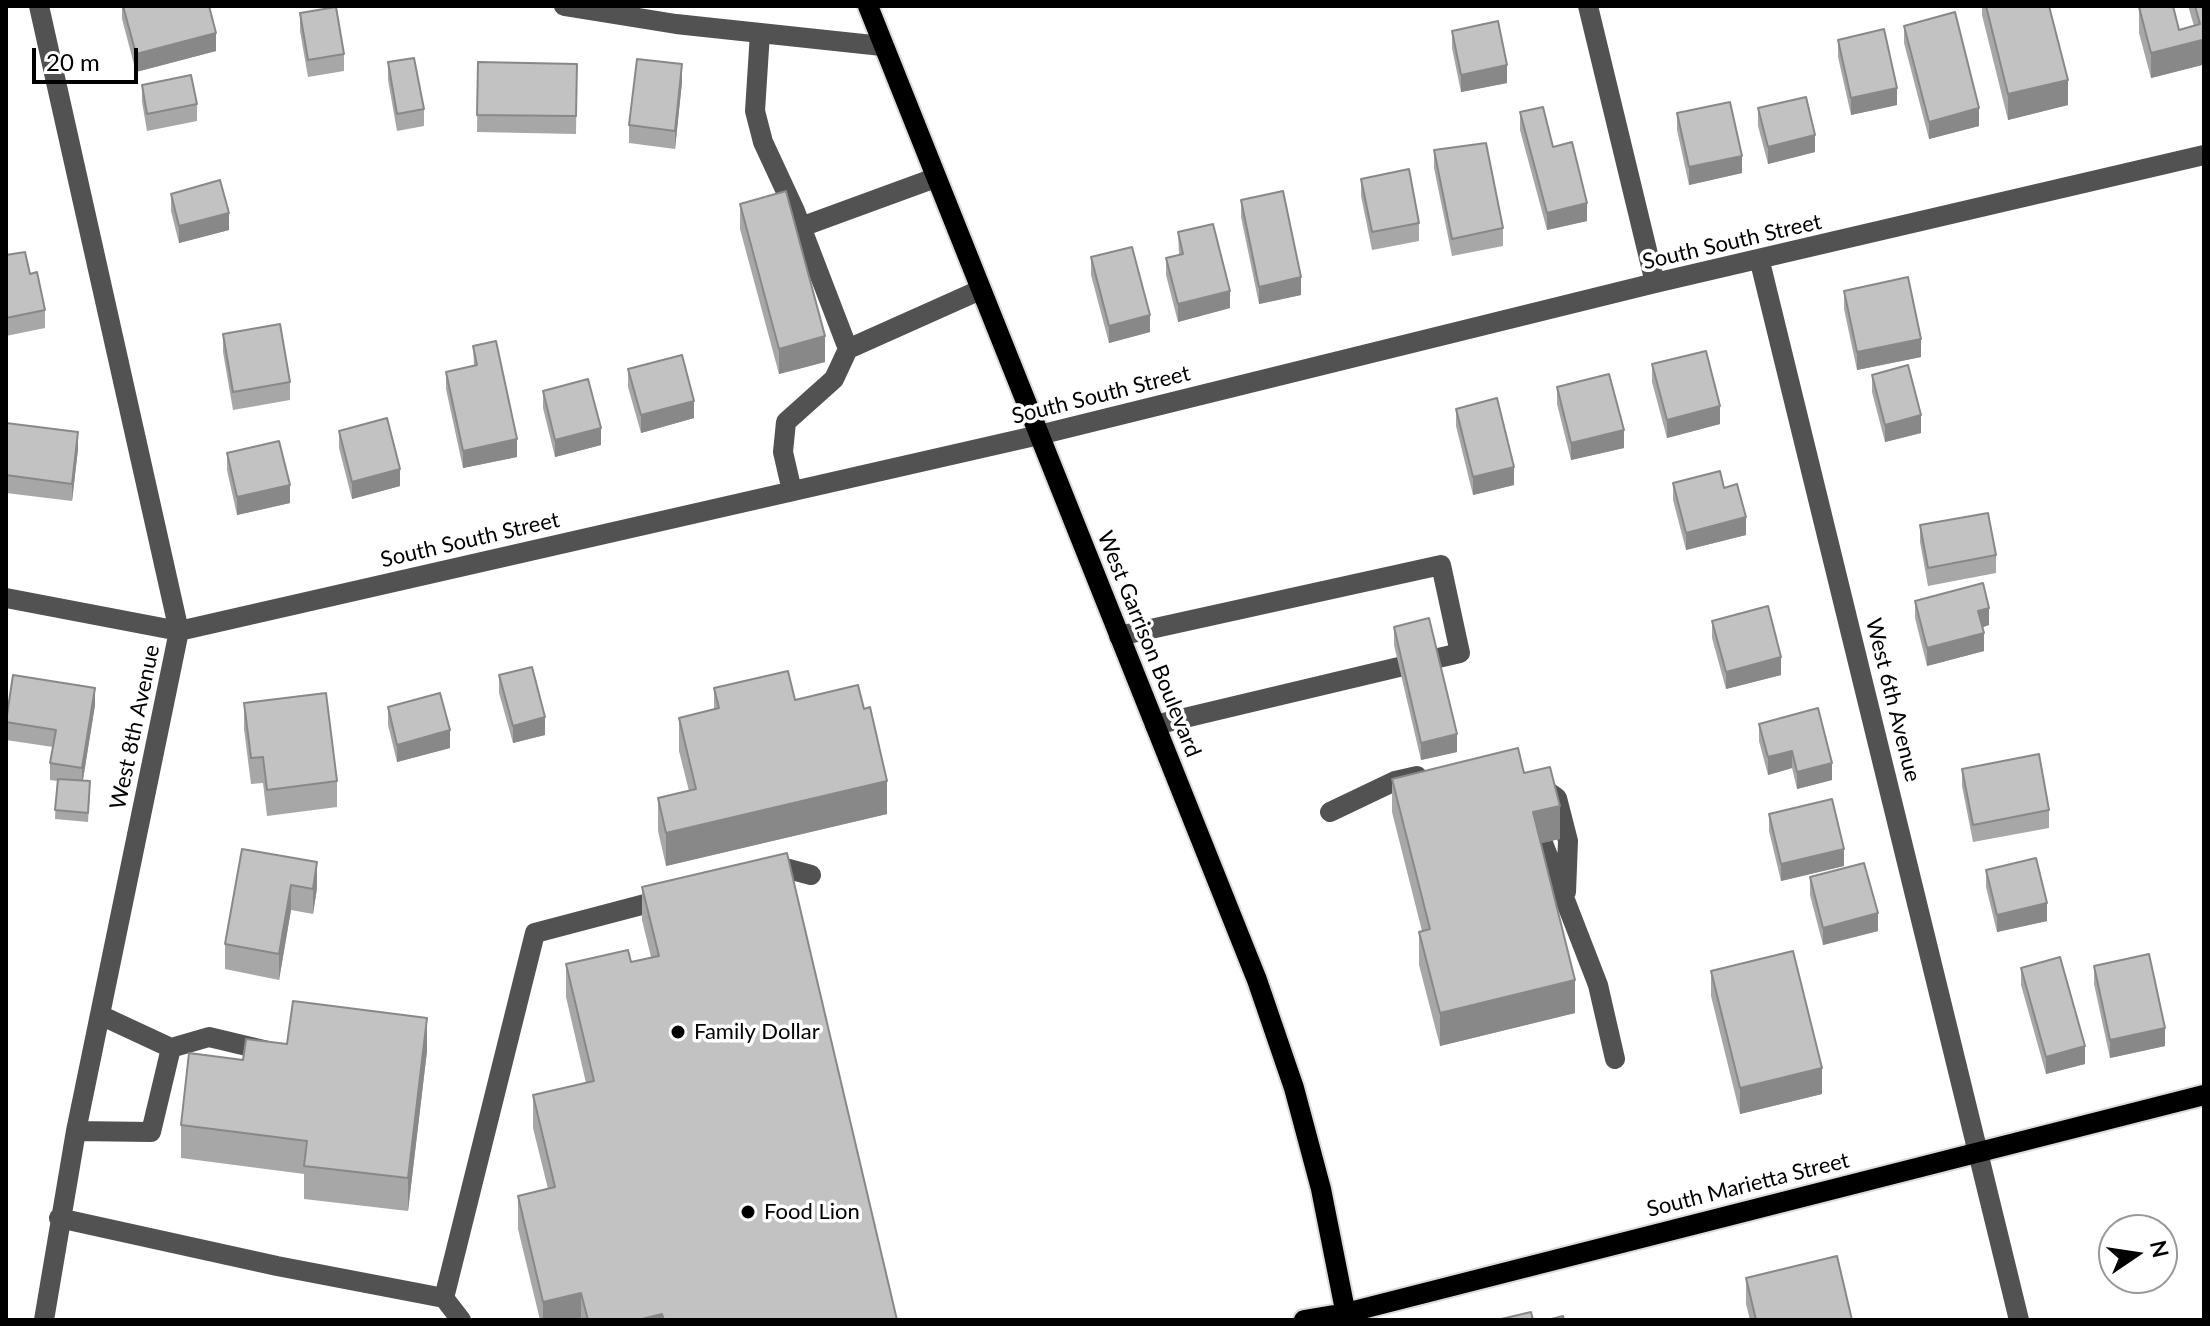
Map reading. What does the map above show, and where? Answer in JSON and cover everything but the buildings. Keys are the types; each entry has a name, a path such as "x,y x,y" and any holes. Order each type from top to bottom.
{"main road":[{"name":"West Garrison Boulevard","path":"868,6 1257,980 1294,1088 1321,1189 1347,1316"},
{"name":"South Marietta Street","path":"1304,1320 1347,1316 1979,1150 2204,1095"}],"street":[{"name":"West 8th Avenue","path":"39,6 179,631 76,1131 44,1320"},
{"path":"564,6 882,46"},
{"path":"1588,6 1655,283"},
{"path":"760,33 755,111 763,142 801,227 848,349"},
{"name":"South South Street","path":"6,598 179,631 1039,435 1655,283 1760,262 2204,155"},
{"path":"801,227 935,178"},
{"name":"West 6th Avenue","path":"1760,262 2019,1320"},
{"path":"792,491 783,452 786,422 834,379 848,349 980,290"},
{"path":"1119,636 1441,565 1460,653 1434,659"},
{"path":"1155,725 1399,667"},
{"path":"1330,812 1395,781 1440,770"},
{"path":"1533,804 1530,779 1557,798 1568,841 1566,900"},
{"path":"1543,843 1598,985 1615,1059"},
{"path":"741,879 785,868 811,875"},
{"path":"444,1298 535,933 682,894"},
{"path":"100,1015 171,1048 209,1037 278,1053"},
{"path":"76,1131 151,1132 171,1048"},
{"path":"59,1218 277,1266 444,1298 461,1320"}],"place":[{"name":"Family Dollar","path":"678,1032"},
{"name":"Food Lion","path":"748,1212"}]}
